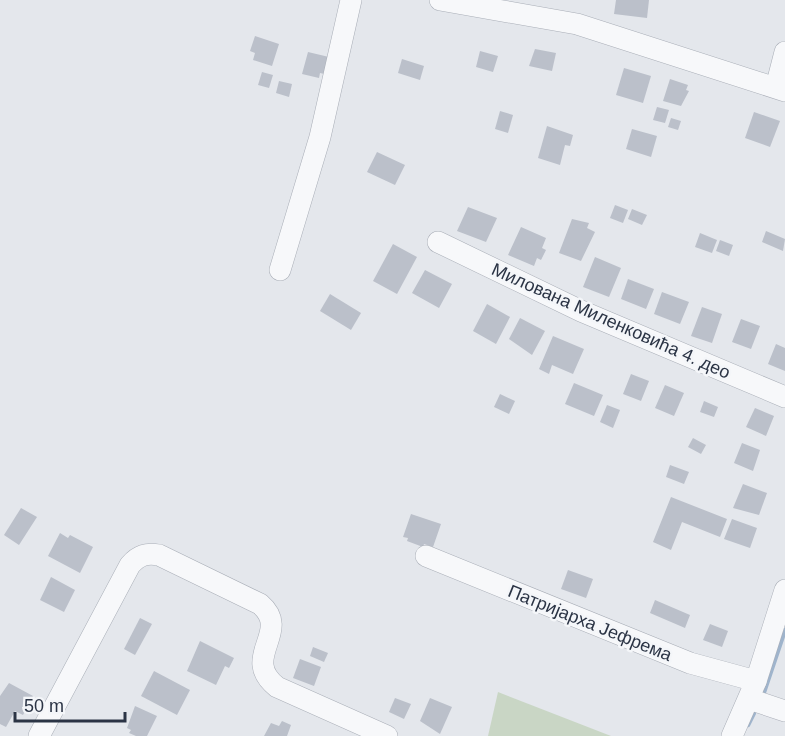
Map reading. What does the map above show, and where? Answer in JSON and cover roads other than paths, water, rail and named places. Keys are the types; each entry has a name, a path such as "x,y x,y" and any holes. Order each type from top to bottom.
{"street":[{"path":"280,270 320,137 351,0"},
{"path":"440,0 577,24 780,89 785,51"},
{"name":"Милована Миленковића 4. део","path":"438,242 581,311 785,397"},
{"path":"39,736 130,565 138,557 148,553 170,560 260,604 269,611 273,621 261,666 267,679 277,687 387,736"},
{"name":"Патријарха Јефрема","path":"426,556 753,690 785,711"},
{"path":"732,736 753,690 785,590"}],"waterway":[{"path":"763,695 785,630"},
{"path":"748,725 754,713"}]}
